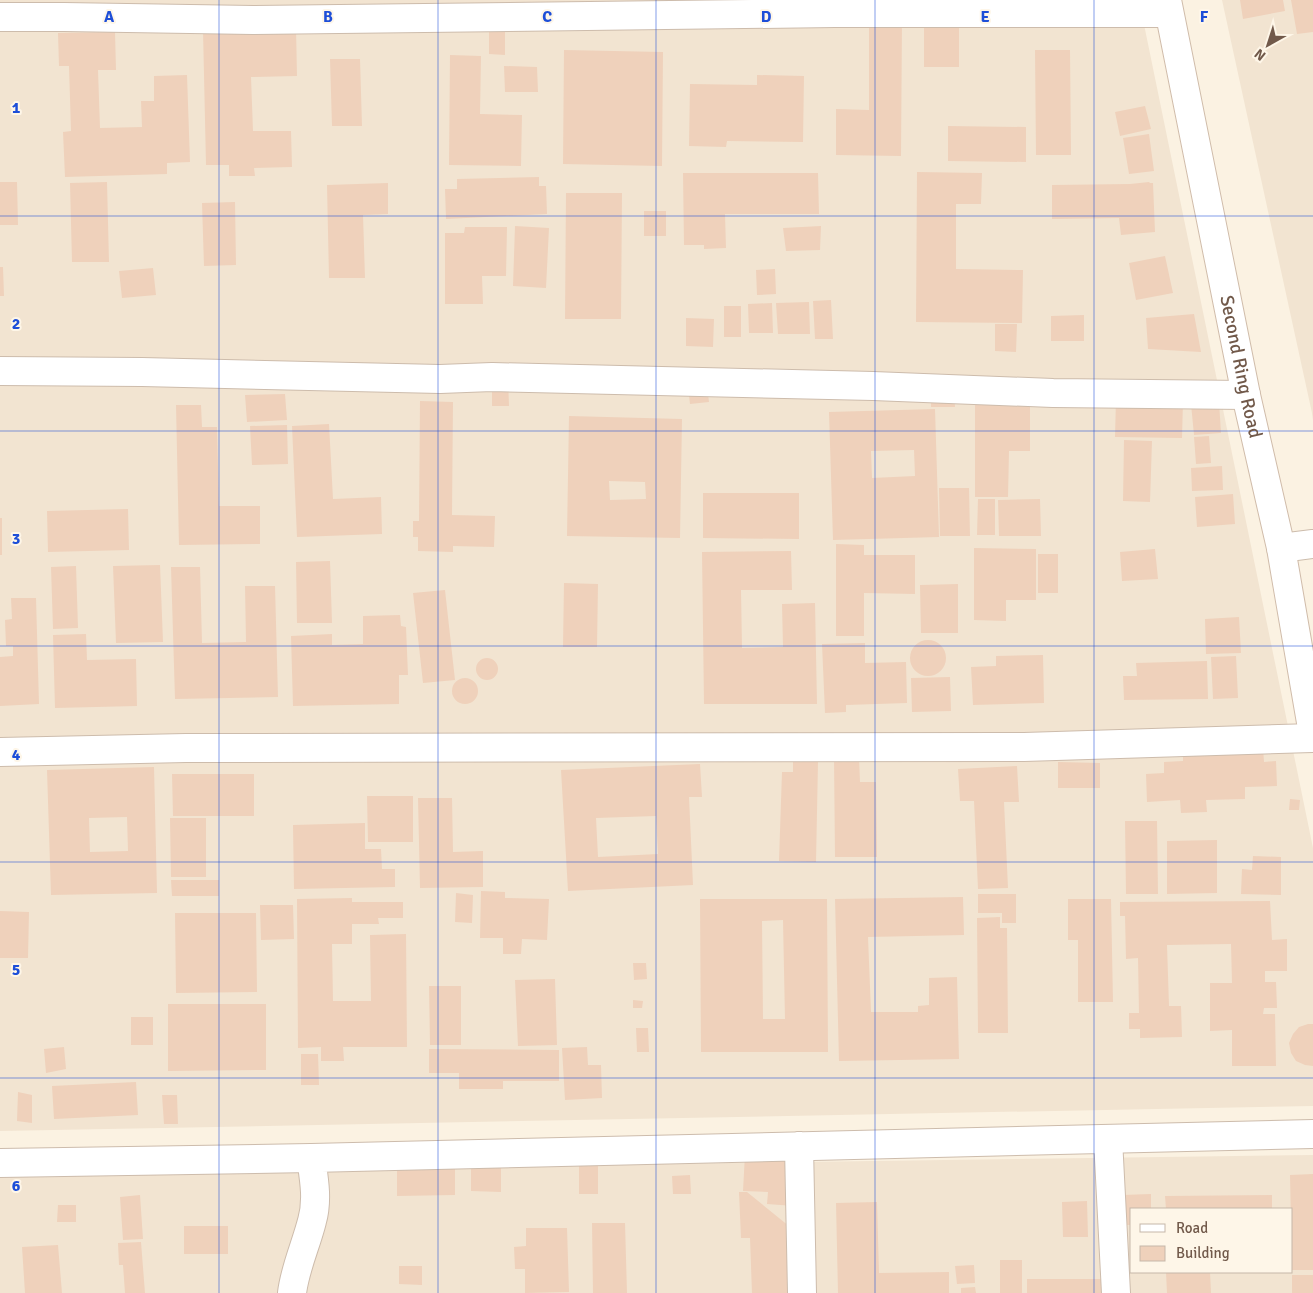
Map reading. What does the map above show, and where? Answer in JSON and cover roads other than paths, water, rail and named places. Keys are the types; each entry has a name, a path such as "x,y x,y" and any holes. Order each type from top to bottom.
{"street":[{"path":"0,17 253,20 1168,7"},
{"name":"Second Ring Road","path":"1168,7 1246,395 1281,548 1313,734"},
{"path":"0,371 142,372 440,379 492,377 873,386 1053,393 1246,395"},
{"path":"1281,548 1313,544"},
{"path":"0,752 186,748 1024,747 1313,738"},
{"path":"0,1163 311,1158 1313,1134"},
{"path":"1108,1139 1116,1293"},
{"path":"799,1146 802,1293"},
{"path":"292,1293 296,1272 313,1219 315,1188 311,1158"}]}
